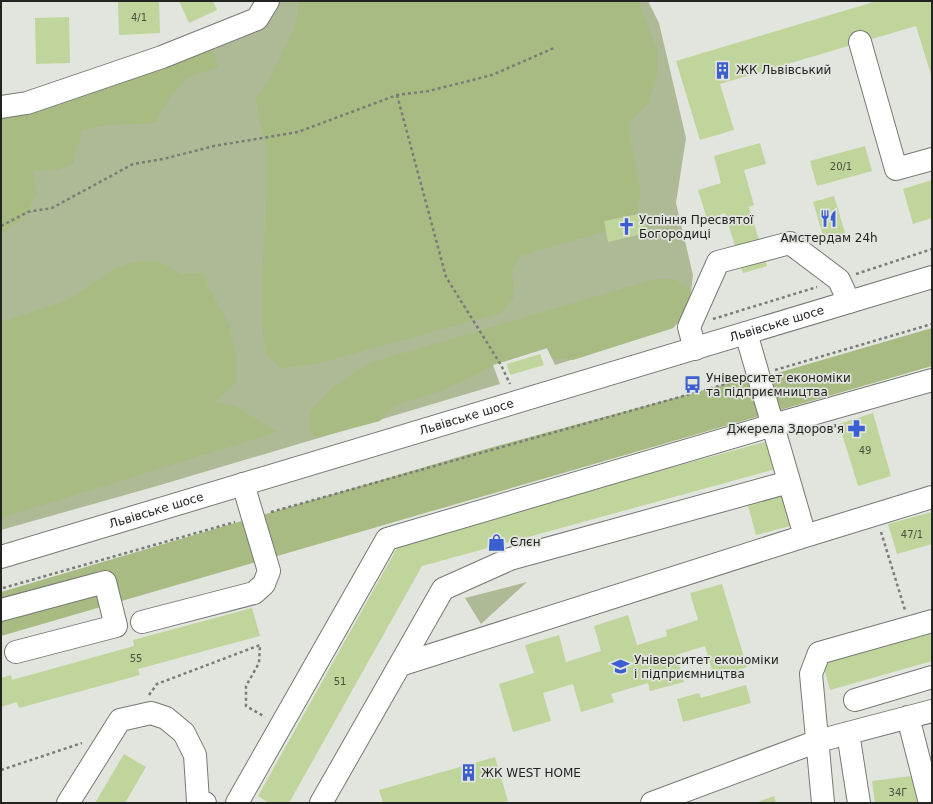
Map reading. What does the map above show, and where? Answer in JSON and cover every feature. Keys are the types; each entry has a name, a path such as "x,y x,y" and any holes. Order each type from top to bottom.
{"main road":[{"path":"1,107 27,103 176,51 257,19 268,1"},
{"path":"860,42 896,169 932,159"},
{"path":"695,349 689,326 718,262 724,260 790,244 839,280 848,302"},
{"name":"Львівське шосе","path":"1,557 932,277"},
{"path":"746,333 805,536"},
{"path":"237,803 387,539 773,425 932,380"},
{"path":"321,803 443,589 510,559 789,482"},
{"path":"142,622 254,593 264,584 268,571 243,484"},
{"path":"400,665 932,497"},
{"path":"1,610 105,582 116,626 16,652"},
{"path":"823,803 811,674 819,653 932,621"},
{"path":"854,700 932,677"},
{"path":"652,803 818,741 932,711"},
{"path":"68,803 120,720 151,713 166,718 184,733 195,755 198,801 205,803"},
{"path":"908,717 930,803"},
{"path":"848,733 859,803"}],"path":[{"path":"1,226 28,212 52,208 133,164 214,146 298,132 398,95 429,91 492,75 554,48"},
{"path":"398,95 446,277 501,365 510,384"},
{"path":"1,588 759,375 932,324"},
{"path":"876,514 898,587"},
{"path":"134,717 157,684 260,646 259,663 246,686 246,706 259,714"},
{"path":"1,770 79,744 107,740"}],"green space":[{"path":"272,1 648,1 659,23 686,138 676,203 693,275 689,310 673,328 555,365 547,348 493,365 500,384 157,486 1,530 1,117"},
{"path":"299,1 638,1 657,50 657,74 649,103 628,123 641,192 635,223 520,256 512,270 514,297 501,313 316,364 280,368 266,354 262,326 262,279 267,148 259,120 256,97 268,82 295,27"},
{"path":"211,41 218,67 186,78 168,100 156,122 146,124 105,125 82,131 73,164 56,170 33,171 37,192 26,216 1,234 1,117"},
{"path":"142,261 158,261 181,274 203,273 210,290 229,324 237,357 237,382 214,402 235,406 277,432 1,518 1,320 4,321 70,299 110,271 126,264"},
{"path":"655,279 675,279 691,291 689,310 673,328 573,360 552,358 547,348 493,365 476,375 441,391 393,406 380,421 316,438 309,428 310,411 332,388 369,363"},
{"path":"932,328 932,366 1,636 1,592 486,449 759,375 774,374"},
{"path":"527,582 481,624 465,598"}],"building":[{"path":"118,1 159,1 160,33 119,35"},
{"path":"179,1 213,1 217,10 189,23"},
{"name":"ЖК Львівський","path":"877,1 932,1 932,78 916,26 720,84 734,130 700,140 676,61"},
{"path":"69,17 70,63 36,64 35,18"},
{"path":"760,143 766,164 744,170 754,205 749,207 767,266 743,273 725,213 707,219 698,190 721,183 714,156"},
{"path":"865,146 872,171 817,186 810,161"},
{"path":"932,180 932,218 913,224 903,189"},
{"path":"834,196 846,236 825,242 813,202"},
{"path":"643,213 647,233 608,242 604,221"},
{"path":"540,354 544,365 510,375 507,364"},
{"path":"873,413 891,476 858,486 839,424"},
{"path":"769,441 776,469 422,566 289,803 269,803 258,796 401,541"},
{"path":"781,493 790,526 756,535 747,502"},
{"path":"932,512 932,544 897,554 888,524"},
{"path":"722,584 747,667 714,677 705,646 676,655 684,682 650,691 648,683 611,694 614,702 581,712 573,684 543,693 551,721 513,732 499,684 534,673 525,645 559,635 566,662 601,651 594,626 628,615 637,645 667,636 666,630 698,620 690,593"},
{"path":"252,608 260,636 138,669 140,675 19,708 17,702 1,707 1,678 11,675 12,680 134,646 133,640"},
{"path":"932,629 932,661 830,690 822,661"},
{"path":"746,685 751,703 683,722 677,699 699,693 701,698"},
{"path":"124,754 146,767 125,803 95,803"},
{"name":"ЖК WEST HOME","path":"495,757 508,801 500,803 383,803 379,790"},
{"path":"919,775 923,803 875,803 872,781"},
{"path":"774,796 776,803 755,803"}],"place":[{"name":"ЖК Львівський","path":"723,70"},
{"name":"Амстердам 24h","path":"829,219"},
{"name":"Успіння Пресвятої Богородиці","path":"626,227"},
{"name":"Університет економіки та підприємництва","path":"693,385"},
{"name":"Джерела Здоров'я","path":"857,429"},
{"name":"Єлєн","path":"497,542"},
{"name":"Університет економіки і підприємництва","path":"621,667"},
{"name":"ЖК WEST HOME","path":"468,773"}]}
